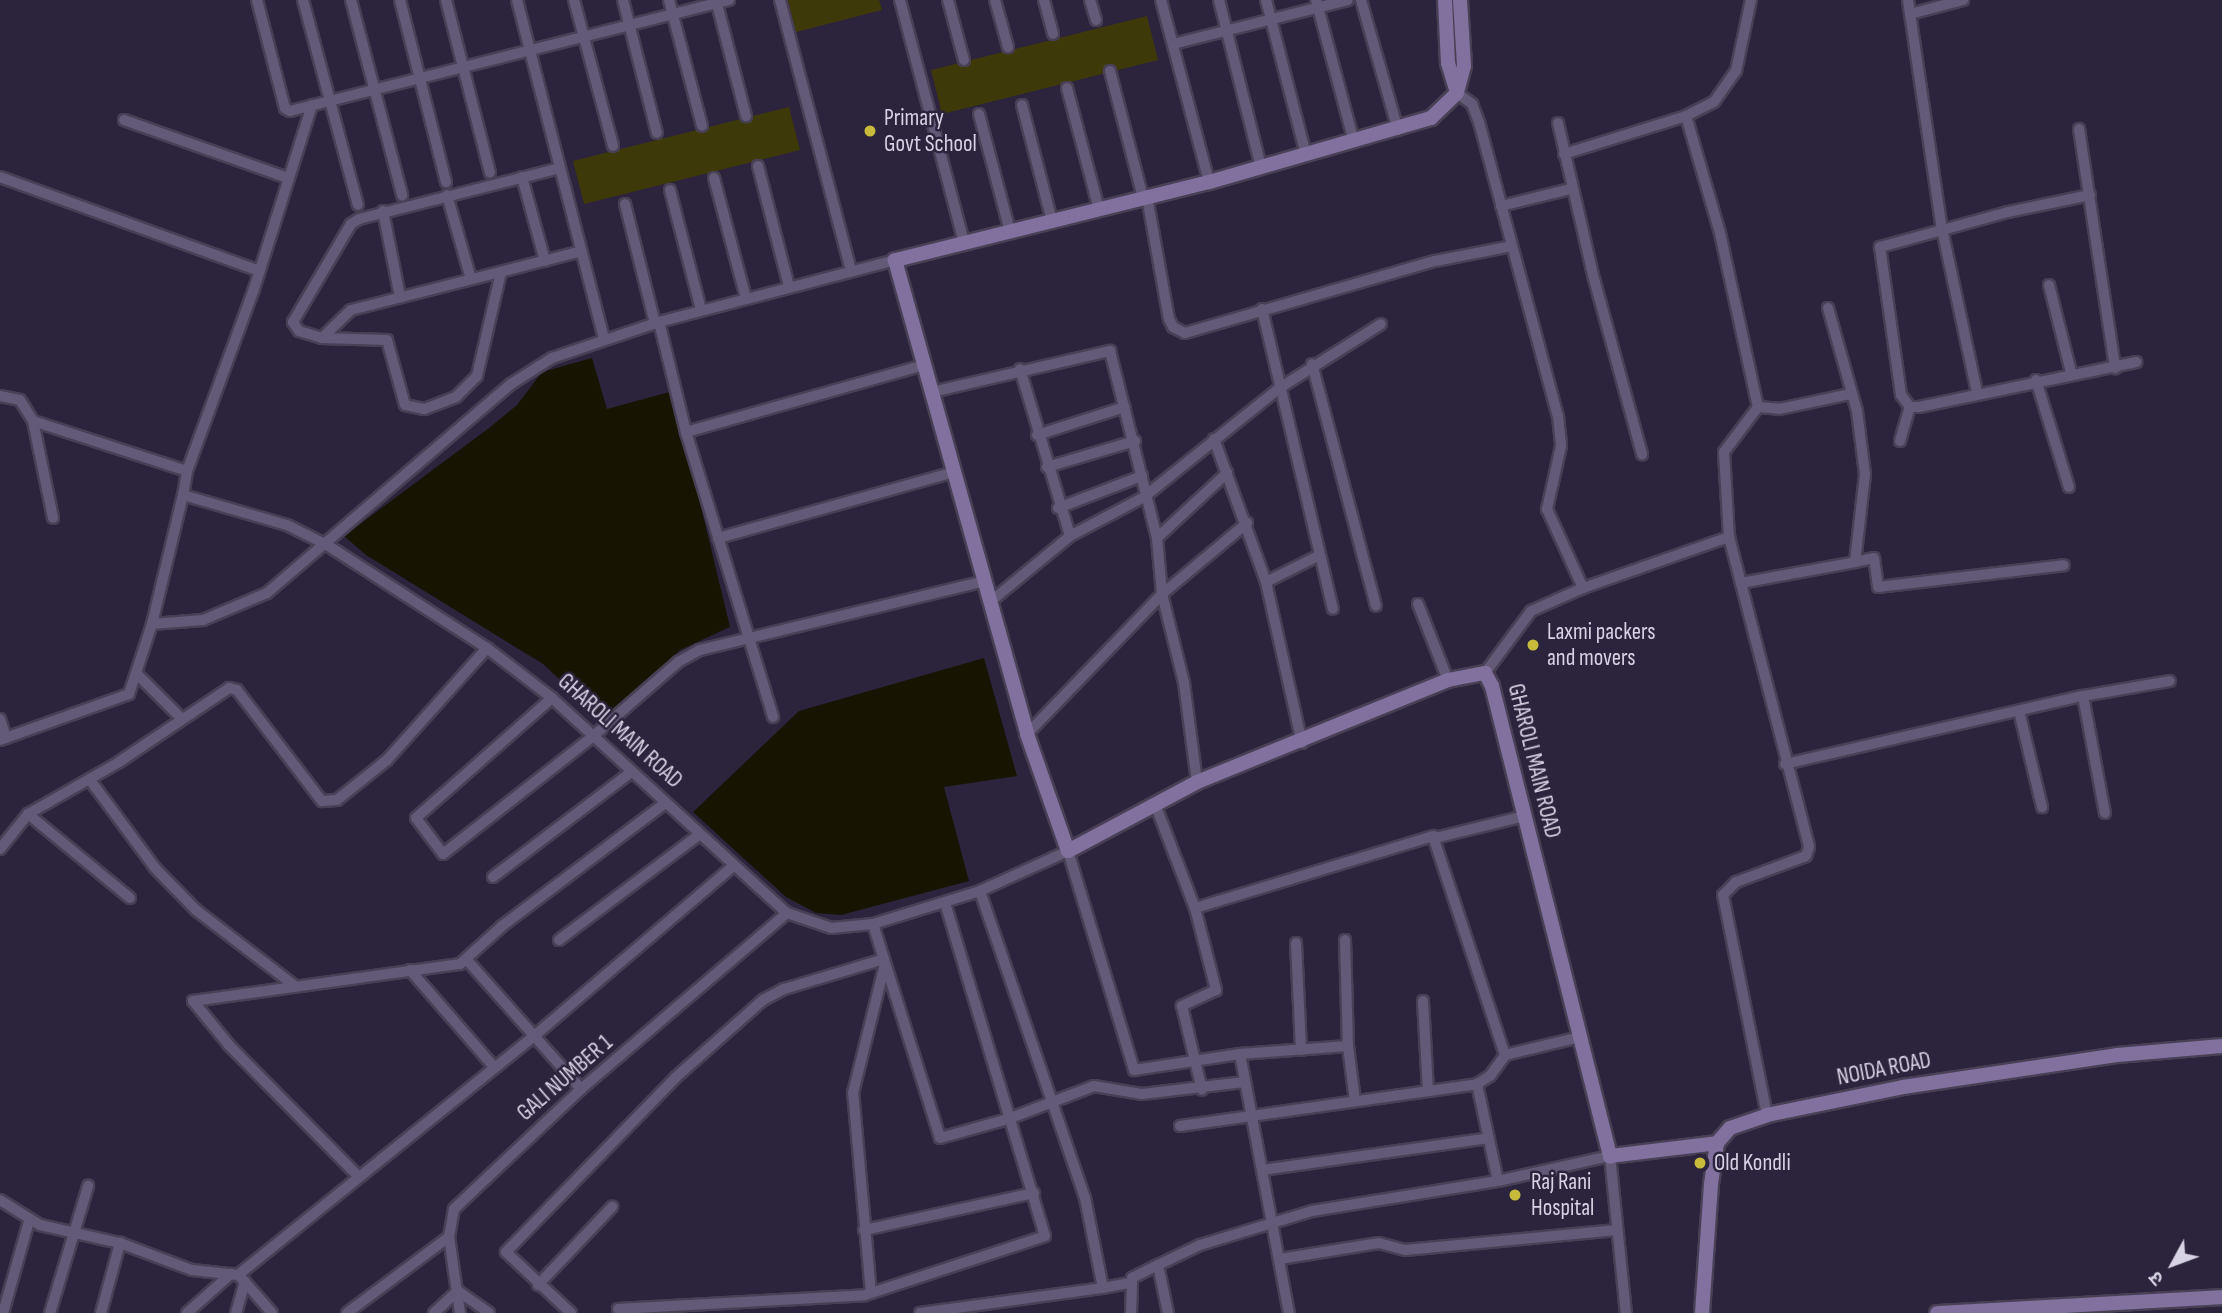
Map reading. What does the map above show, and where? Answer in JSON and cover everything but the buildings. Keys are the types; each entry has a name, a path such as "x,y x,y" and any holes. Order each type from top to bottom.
{"street":[{"path":"257,0 285,108 312,105 729,0"},
{"path":"303,0 358,205"},
{"path":"351,0 402,195"},
{"path":"400,0 446,182"},
{"path":"446,0 490,172"},
{"path":"517,0 604,338"},
{"path":"574,0 613,146"},
{"path":"623,0 657,133"},
{"path":"669,0 702,126"},
{"path":"780,0 851,271"},
{"path":"900,0 964,243"},
{"path":"948,0 964,60"},
{"path":"995,0 1008,47"},
{"path":"1044,0 1053,34"},
{"path":"1090,0 1096,20"},
{"path":"1161,0 1209,182"},
{"path":"1219,0 1261,167"},
{"path":"1266,0 1306,155"},
{"path":"1173,44 1271,19 1317,4 1348,0"},
{"path":"1361,0 1398,130"},
{"path":"1445,0 1448,63 1457,93 1475,113 1561,431 1549,519 1583,588"},
{"path":"152,624 203,620 248,604 327,545 511,384 552,358 604,338 701,310 1209,182 1398,130 1431,118 1457,93 1465,53 1460,0"},
{"path":"1564,155 1686,116 1714,102 1729,83 1751,0"},
{"path":"1908,0 1942,229 1977,392"},
{"path":"1910,13 1964,0"},
{"path":"716,2 746,116"},
{"path":"1317,4 1354,142"},
{"path":"1110,71 1145,198 1173,327 1185,333 1435,261 1512,246"},
{"path":"1067,88 1099,209"},
{"path":"0,719 3,738 124,699 138,675 187,471 260,271 312,105"},
{"path":"1022,105 1052,221"},
{"path":"979,114 1010,231"},
{"path":"1686,116 1720,233 1758,407 1724,452 1729,537 1809,852 1802,859 1736,882 1723,895 1767,1115"},
{"path":"124,120 288,178"},
{"path":"1558,123 1571,189 1642,454"},
{"path":"2079,128 2115,368"},
{"path":"758,166 789,287"},
{"path":"501,272 477,376 456,397 424,408 408,408 387,340 322,338 299,331 293,317 351,224 383,211 560,168"},
{"path":"0,177 260,271"},
{"path":"522,177 545,261"},
{"path":"714,178 746,298"},
{"path":"1501,206 1571,189"},
{"path":"670,190 701,310"},
{"path":"447,195 471,279"},
{"path":"1910,407 1902,395 1878,255 1887,243 2090,195"},
{"path":"625,204 686,432 751,636 773,717"},
{"path":"383,211 400,297"},
{"path":"322,338 347,311 582,251"},
{"path":"895,260 1027,734 1068,851 1134,1070 1240,1054 1348,1046"},
{"path":"2049,285 2071,372"},
{"path":"1828,308 1850,394 1865,474 1855,562"},
{"path":"1262,309 1333,609"},
{"path":"990,603 1070,536 1144,497 1312,364 1381,324"},
{"path":"932,393 1107,348 1135,441 1144,497 1157,538 1162,594 1184,683 1197,782"},
{"path":"1910,407 2071,372 2115,368 2136,362"},
{"path":"1312,364 1376,606"},
{"path":"686,432 924,365"},
{"path":"1020,369 1058,508 1070,536"},
{"path":"2036,380 2069,487"},
{"path":"1758,407 1779,409 1850,394"},
{"path":"0,396 20,401 33,421 53,518"},
{"path":"1037,435 1125,407"},
{"path":"1900,441 1910,407"},
{"path":"33,421 187,471"},
{"path":"1214,439 1247,523 1266,582 1302,743"},
{"path":"1046,467 1135,441"},
{"path":"718,538 954,472"},
{"path":"1157,538 1227,473"},
{"path":"1058,508 1142,476"},
{"name":"GHAROLI MAIN ROAD","path":"183,495 287,525 327,545 487,648 552,698 591,738 787,913 831,928 873,924 980,891 1068,851 1197,782 1302,743 1448,680 1485,673 1492,686 1610,1156"},
{"path":"1027,734 1162,594 1247,523"},
{"path":"1485,673 1525,615 1583,588 1729,537"},
{"path":"1266,582 1321,555"},
{"path":"1741,583 1874,558 1878,587 2064,565"},
{"path":"552,698 416,818 443,854 591,738 678,662 700,650 985,581"},
{"path":"1418,604 1448,680"},
{"path":"0,849 28,814 90,780 220,691 237,690 322,801 337,800 387,760 487,648"},
{"path":"138,675 182,719"},
{"path":"1785,764 2083,696 2170,681"},
{"path":"2083,696 2105,813"},
{"path":"2019,710 2042,807"},
{"path":"493,877 630,773"},
{"path":"90,780 155,868 196,910 295,986"},
{"path":"358,1176 192,1002 467,960 502,926 665,803"},
{"path":"1155,804 1195,908 1216,990 1182,1006 1202,1090"},
{"path":"28,814 130,898"},
{"path":"1195,908 1231,894 1525,816"},
{"path":"559,940 700,834"},
{"path":"1435,838 1505,1055"},
{"path":"187,1313 238,1277 358,1176 533,1037 733,866"},
{"path":"980,891 1054,1099 1085,1198 1103,1288"},
{"path":"618,1309 871,1293 1040,1239 1047,1232 1009,1119 944,903"},
{"name":"GALI NUMBER 1","path":"460,1313 449,1237 454,1209 581,1089 787,913"},
{"path":"873,924 938,1137 1009,1119 1054,1099 1094,1086 1142,1094 1202,1090 1244,1082"},
{"path":"1345,940 1348,1046 1355,1101"},
{"path":"1296,943 1301,1051"},
{"path":"467,960 581,1089"},
{"path":"871,1293 853,1093 885,962"},
{"path":"571,1313 538,1285 506,1252 676,1077 773,994 885,962"},
{"path":"410,970 494,1068"},
{"path":"1423,1001 1428,1091"},
{"path":"1180,1126 1477,1084 1490,1076 1505,1055 1580,1037"},
{"name":"NOIDA ROAD","path":"1717,1143 1730,1128 1767,1115 1903,1087 2117,1055 2222,1046"},
{"path":"1240,1054 1289,1313"},
{"path":"1477,1084 1499,1181"},
{"path":"1262,1170 1489,1138"},
{"path":"920,1313 1129,1283 1136,1274 1200,1245 1312,1211 1499,1181 1610,1156 1717,1143 1711,1184 1706,1297 1702,1313"},
{"path":"1610,1156 1626,1313"},
{"path":"50,1313 88,1186"},
{"path":"864,1230 1034,1193"},
{"path":"0,1200 29,1221 120,1243 192,1270 238,1277 272,1313"},
{"path":"538,1285 612,1207"},
{"path":"3,1313 4,1290 29,1221"},
{"path":"1280,1259 1379,1243 1405,1250 1617,1230"},
{"path":"347,1313 449,1237"},
{"path":"101,1313 120,1243"},
{"path":"1158,1265 1168,1313"},
{"path":"236,1313 238,1277"},
{"path":"1129,1283 1131,1313"},
{"path":"434,1313 458,1291 489,1313"},
{"path":"1706,1297 1711,1313"},
{"path":"1937,1313 2222,1297"}],"shaded area":[{"path":"788,0 879,0 882,10 796,32"},
{"path":"1147,16 1158,60 942,114 931,70"},
{"path":"789,107 800,150 584,204 573,161"},
{"path":"592,358 607,409 673,391 730,627 680,650 606,723 543,664 366,555 344,536 517,405 542,372"},
{"path":"984,658 1017,776 944,787 969,881 841,915 816,913 786,897 693,812 799,711"}],"place":[{"name":"Primary Govt School","path":"870,131"},
{"name":"Laxmi packers and movers","path":"1533,645"},
{"name":"Old Kondli","path":"1700,1163"},
{"name":"Raj Rani Hospital","path":"1515,1195"}]}
